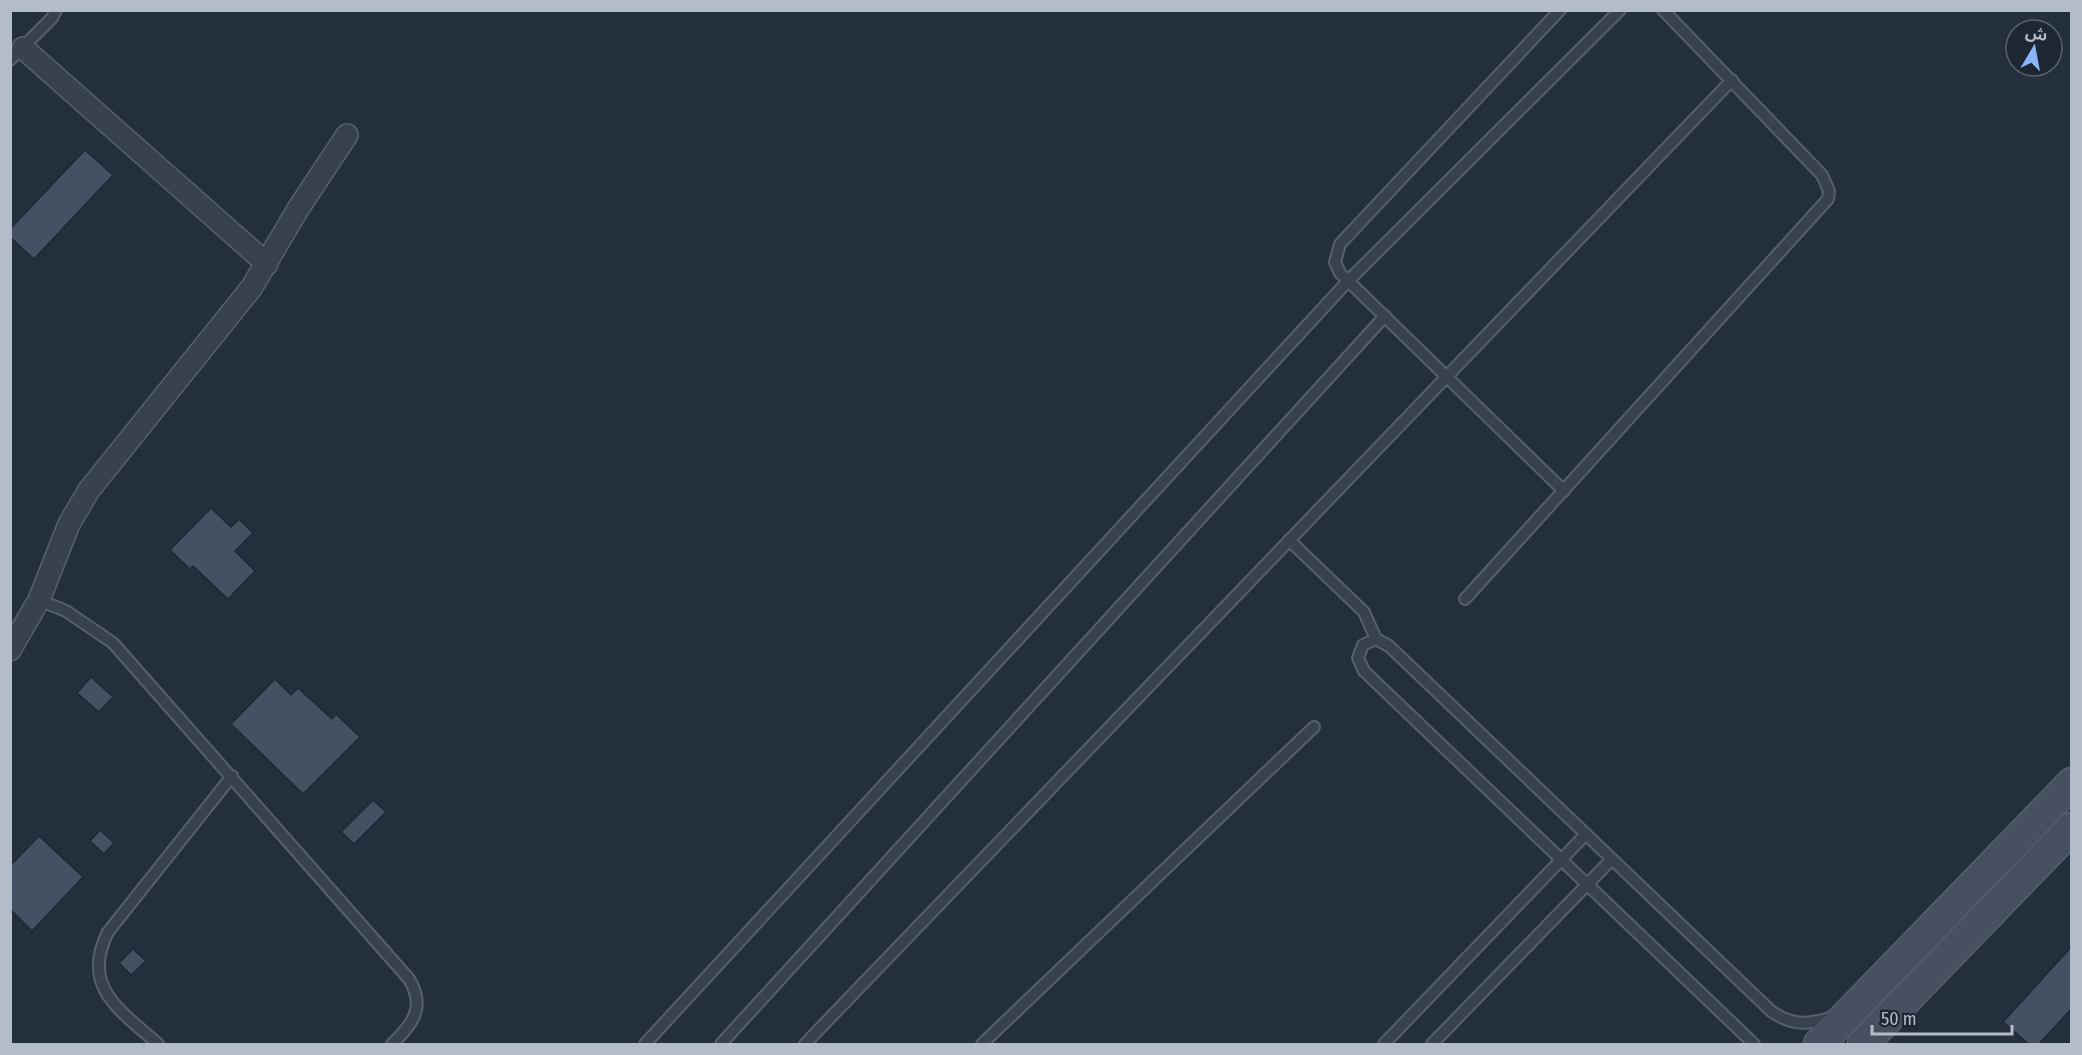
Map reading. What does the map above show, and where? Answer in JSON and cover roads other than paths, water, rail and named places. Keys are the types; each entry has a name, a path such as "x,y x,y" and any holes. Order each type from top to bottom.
{"street":[{"path":"17,54 267,264"},
{"path":"10,650 39,600 69,524 89,490 225,324 267,264 298,209 347,135"},
{"path":"1820,1044 2072,783"},
{"path":"1863,1044 2072,828"}],"lane":[{"path":"17,54 52,18 56,10"},
{"path":"1560,10 1340,244 1335,262 1348,281 1564,491"},
{"path":"645,1044 1348,281 1620,10"},
{"path":"1465,599 1828,199 1829,191 1822,175 1663,10"},
{"path":"805,1044 1732,80"},
{"path":"721,1044 1385,316"},
{"path":"1289,540 1364,612 1376,639 1389,645 1781,1019 1807,1024 1853,1011"},
{"path":"39,600 66,611 113,643 409,979 418,1001 417,1013 412,1024 392,1044"},
{"path":"1376,639 1363,645 1359,651 1358,658 1364,671 1754,1044"},
{"path":"982,1044 1314,727"},
{"path":"158,1044 114,1005 105,993 99,977 98,962 101,946 108,932 232,776"},
{"path":"1384,1044 1586,834"},
{"path":"1431,1044 1612,859"}]}
